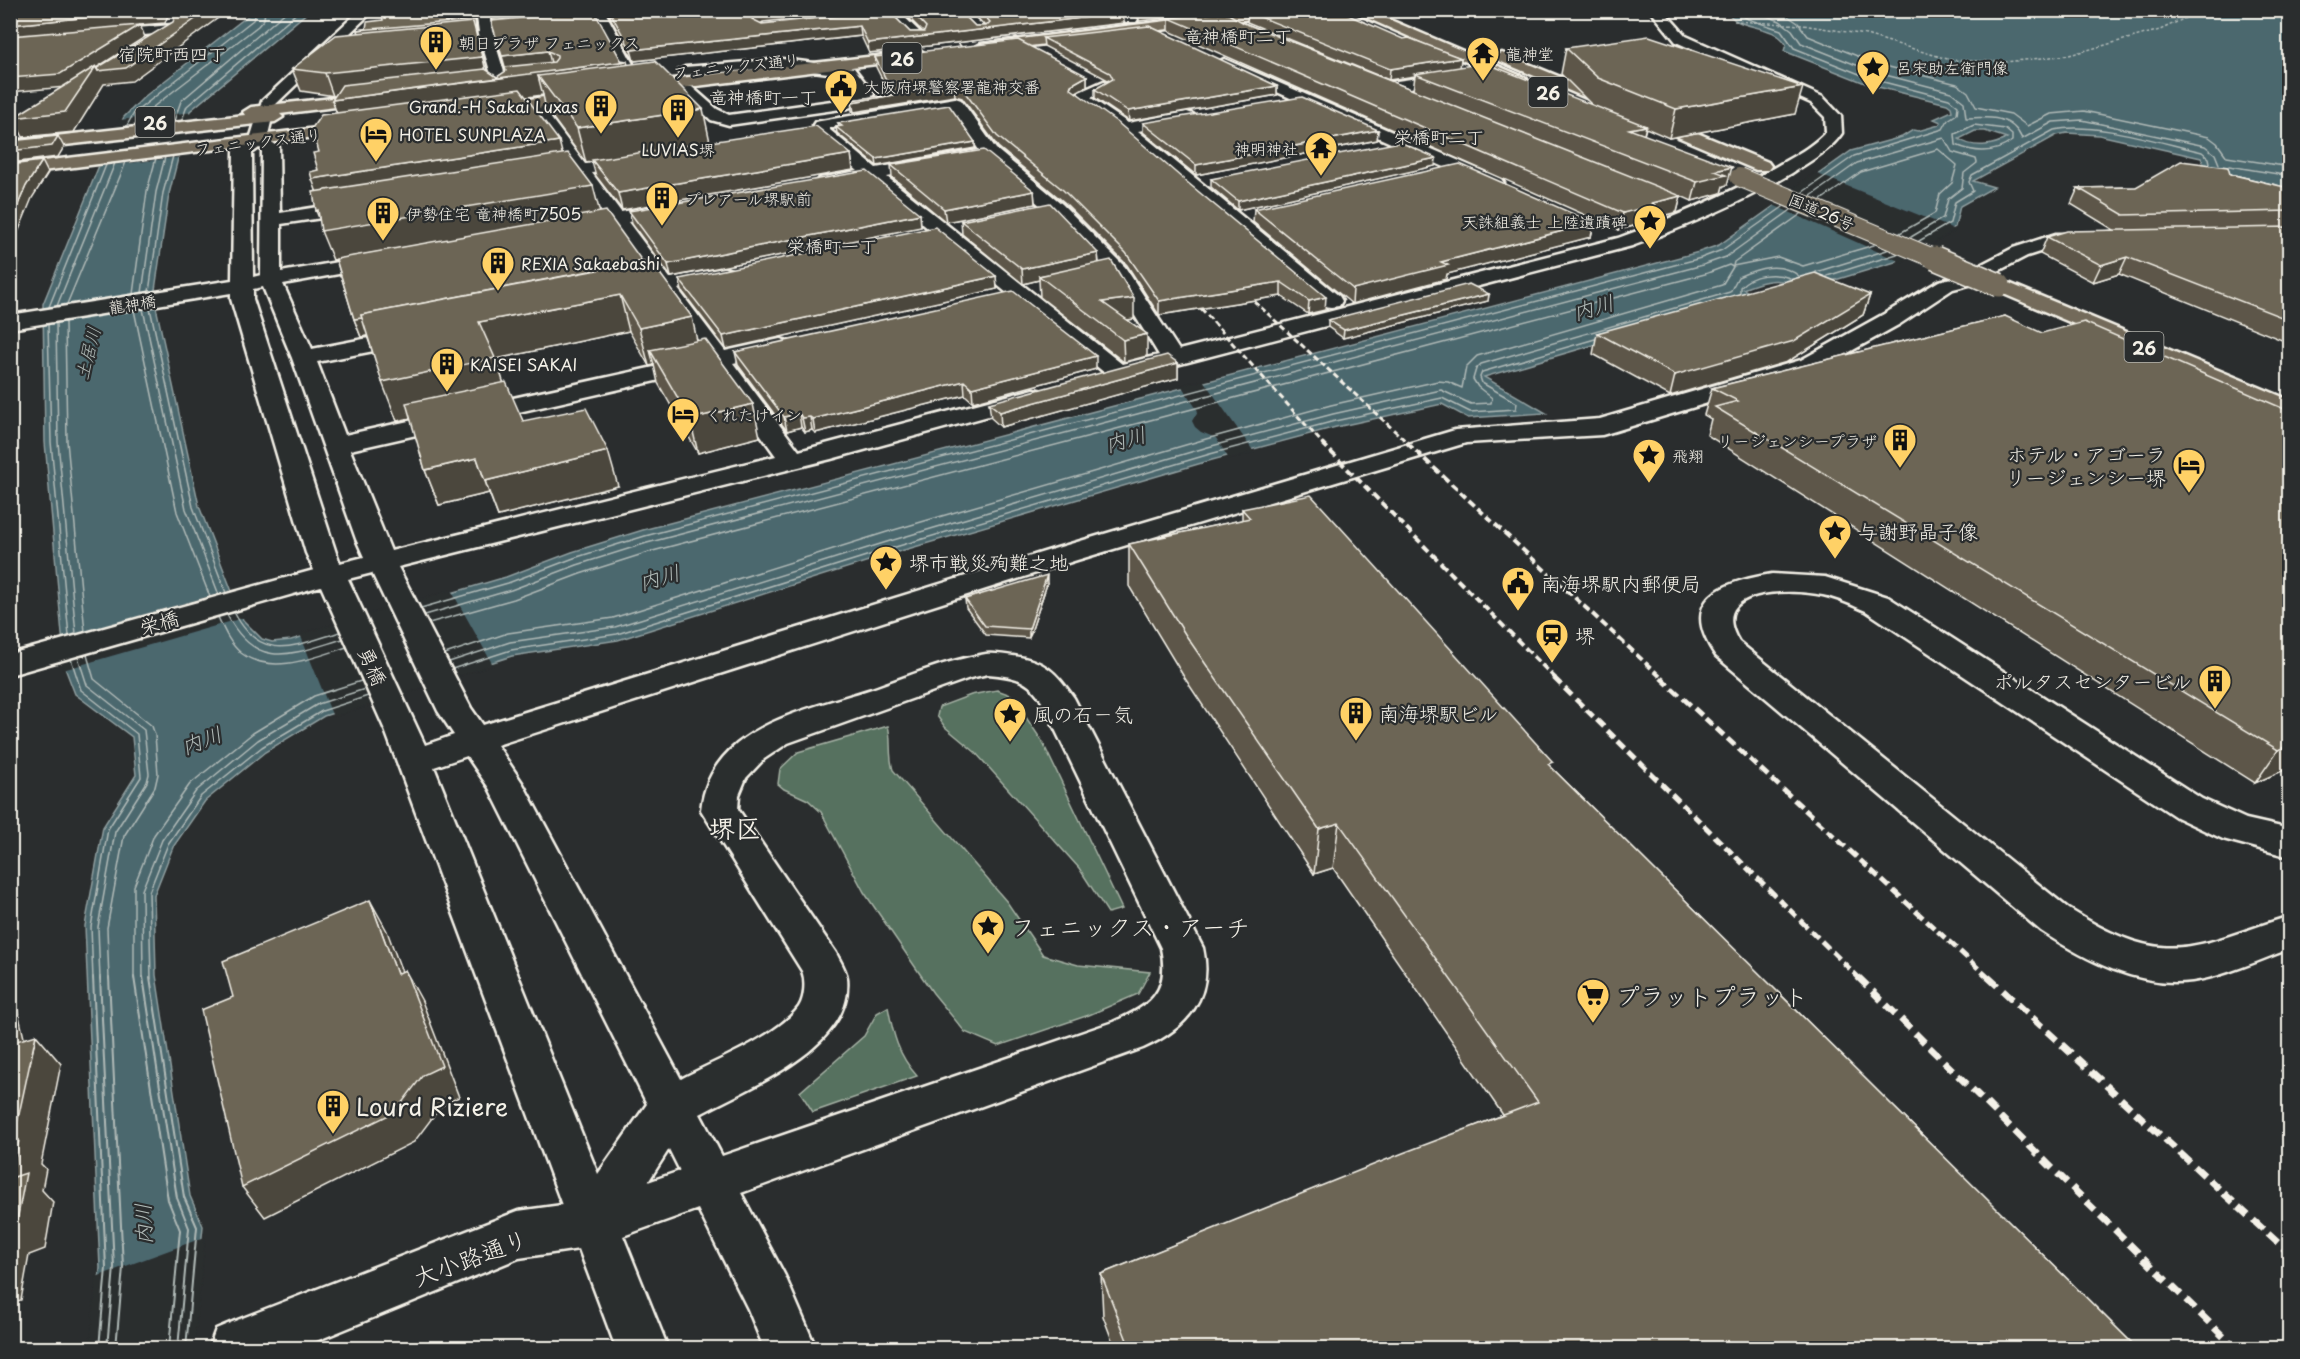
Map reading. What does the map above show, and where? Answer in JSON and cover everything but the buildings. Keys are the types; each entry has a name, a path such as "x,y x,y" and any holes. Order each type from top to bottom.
{"highway":[{"path":"1040,27 1211,10"},
{"path":"967,45 1032,49 1165,36 1237,25 1293,10"},
{"name":"26","path":"1355,10 1581,107"},
{"name":"国道26号","path":"1389,10 1805,184"},
{"path":"967,45 1131,19"},
{"path":"1032,49 1237,25"},
{"path":"967,45 988,31"},
{"name":"26","path":"896,40 931,46"},
{"name":"26","path":"512,106 535,108 681,77 845,68 931,46"},
{"name":"フェニックス通り","path":"468,112 681,77 789,52 931,46"},
{"name":"26","path":"626,73 651,68"},
{"name":"フェニックス通り","path":"498,87 626,73 681,77"},
{"name":"フェニックス通り","path":"10,146 74,135 395,100"},
{"name":"フェニックス通り","path":"10,170 369,126"},
{"name":"26","path":"10,139 74,135"},
{"name":"国道26号","path":"1734,174 2009,279 2203,349"},
{"name":"国道26号","path":"1976,255 2009,279 2289,409"}],"street":[{"path":"144,47 172,29 179,10"},
{"path":"368,10 268,104 258,141 271,147 271,279 275,293 304,358 370,539 464,725 505,784 672,1106 767,1294 790,1348"},
{"path":"482,10 498,87"},
{"path":"958,10 988,31"},
{"path":"1114,10 1131,19"},
{"path":"1211,10 1237,25"},
{"path":"1085,382 1346,313 1701,213 1769,179 1812,152 1834,133 1835,122 1830,111 1809,95 1681,39 1656,10"},
{"path":"872,17 892,13 931,46"},
{"path":"415,42 486,35 603,15 626,73"},
{"path":"10,43 172,29"},
{"path":"324,51 344,49"},
{"path":"1213,58 1505,188"},
{"path":"782,63 845,68 866,94 855,101 737,120 723,120 715,117 681,77 782,63"},
{"path":"1276,102 1497,70"},
{"path":"1354,74 1418,100"},
{"path":"1085,76 1104,86 1080,97 1125,128 1189,184 1346,313"},
{"path":"10,132 68,96"},
{"path":"800,135 955,103 990,153 1055,208 1173,358"},
{"path":"535,108 792,460"},
{"path":"1125,128 1206,114"},
{"path":"723,120 738,136"},
{"path":"822,129 984,266 1032,291 1119,373"},
{"name":"勇橋","path":"258,141 243,151 242,299 321,552 407,746 642,1348"},
{"path":"1369,149 1403,142"},
{"path":"803,186 990,153"},
{"path":"523,180 652,159"},
{"path":"1427,176 1461,168"},
{"path":"1189,184 1212,179"},
{"path":"272,220 374,204"},
{"path":"546,231 698,204"},
{"path":"1679,205 1701,213"},
{"path":"1033,213 1055,208"},
{"path":"1233,219 1256,214"},
{"path":"920,235 966,226"},
{"path":"407,746 464,725 1067,554 1464,435 1602,427 1809,365 1892,319 1946,285 1966,280 2020,252 2056,240 2111,238"},
{"name":"龍神橋","path":"10,322 183,295 406,256"},
{"path":"606,298 746,270"},
{"path":"990,300 1032,291"},
{"path":"304,358 430,333"},
{"path":"337,445 806,340"},
{"name":"栄橋","path":"24,661 280,587 338,588 792,460 1051,391"},
{"path":"2289,843 2236,830 2190,808 1869,601 1825,586 1798,582 1772,582 1750,586 1733,593 1721,604 1716,617 1718,633 1727,649 2055,920 2078,935 2125,956 2149,962 2192,964 2289,932"},
{"name":"大小路通り","path":"263,1343 518,1235 592,1224 1143,1029 1169,1011 1184,987 1186,961 1182,948 1057,698 1046,681 1032,672 1015,666 974,666 789,729 761,743 738,762 723,783 719,795 719,810 821,965 826,977 825,991 822,1006 814,1020 787,1045 672,1106"},
{"path":"592,1224 672,1106"}],"green space":[{"path":"997,690 1011,695 1042,741 1122,909 1108,913 1079,868 975,752 945,727 937,716 939,707 971,695"},
{"path":"888,726 893,770 1007,902 1043,955 1078,965 1150,972 1138,994 1089,1015 998,1046 965,1032 933,993 864,892 821,812 808,800 778,784 780,769 798,752"},
{"path":"888,1007 897,1044 917,1076 813,1112 800,1092 864,1036 877,1013"}],"water":[{"path":"254,11 309,11 190,111 169,194 155,290 156,307 199,506 243,620 262,639 272,642 291,640 506,577 572,552 643,530 1699,252 1719,245 1851,151 1902,137 1913,130 1918,131 1939,125 1941,122 1934,119 1952,111 1947,104 1870,85 1784,51 1786,44 1776,34 1743,24 1726,11 2289,11 2289,190 2230,179 2205,166 2201,158 2099,135 2067,133 2057,135 1973,181 1994,187 1960,206 1955,227 1895,262 1792,293 1789,283 1783,281 1760,283 1743,289 1758,297 1484,377 1546,413 1468,418 1442,404 1336,427 1212,460 894,553 618,640 512,656 324,716 265,752 205,801 173,847 154,895 156,975 190,1196 203,1226 191,1348 93,1348 100,1268 85,926 103,827 136,775 132,737 75,694 65,668 45,442 43,304 98,168 124,117 144,97","holes":["1975,131 1985,131 2007,138 1983,145 1971,144 1959,139"]}],"pier":[{"path":"194,112 183,157 95,167 119,120"},
{"path":"1815,173 1956,230 1901,262 1771,204"},
{"path":"1203,380 1254,452 1229,459 1216,438 1195,427 1192,421 1198,411 1181,385"},
{"path":"235,589 246,617 63,670 60,638"},
{"path":"451,590 493,665 333,717 300,634"},
{"path":"205,1237 194,1348 90,1348 96,1277"}],"ferry route":[{"path":"1734,21 1803,25 1866,35 1951,60 2006,62 2069,55 2160,30 2202,10"}],"railway":[{"path":"924,10 973,58"},
{"path":"1241,289 1409,444"},
{"path":"1189,295 1323,444"},
{"path":"1322,443 1556,679"},
{"path":"1407,443 1663,679"},
{"path":"1554,678 1860,979"},
{"path":"1661,678 1990,979"},
{"path":"1858,977 2235,1348"},
{"path":"1988,977 2290,1254"}],"place":[{"name":"朝日プラザ フェニックス","path":"436,71"},
{"name":"龍神堂","path":"1483,82"},
{"name":"呂宋助左衛門像","path":"1873,96"},
{"name":"大阪府堺警察署龍神交番","path":"841,115"},
{"name":"Grand.-H Sakai Luxas","path":"601,135"},
{"name":"LUVIAS堺","path":"678,139"},
{"name":"HOTEL SUNPLAZA","path":"376,163"},
{"name":"神明神社","path":"1321,177"},
{"name":"プレアール堺駅前","path":"662,227"},
{"name":"伊勢住宅 竜神橋町7505","path":"383,242"},
{"name":"天誅組義士 上陸遺蹟碑","path":"1650,250"},
{"name":"REXIA Sakaebashi","path":"498,292"},
{"name":"KAISEI SAKAI","path":"447,393"},
{"name":"くれたけイン","path":"683,443"},
{"name":"リージェンシープラザ","path":"1900,469"},
{"name":"飛翔","path":"1649,484"},
{"name":"ホテル・アゴーラ リージェンシー堺","path":"2189,494"},
{"name":"与謝野晶子像","path":"1835,560"},
{"name":"堺市戦災殉難之地","path":"886,591"},
{"name":"南海堺駅内郵便局","path":"1518,612"},
{"name":"堺","path":"1552,664"},
{"name":"ポルタスセンタービル","path":"2215,710"},
{"name":"南海堺駅ビル","path":"1356,742"},
{"name":"風の石－気","path":"1010,743"},
{"name":"フェニックス・アーチ","path":"988,955"},
{"name":"プラットプラット","path":"1593,1024"},
{"name":"Lourd Riziere","path":"333,1135"}],"district":[{"name":"竜神橋町二丁","path":"1238,35"},
{"name":"宿院町西四丁","path":"172,53"},
{"name":"竜神橋町一丁","path":"763,96"},
{"name":"栄橋町二丁","path":"1439,136"},
{"name":"栄橋町一丁","path":"832,245"},
{"name":"堺区","path":"735,827"}],"water label":[{"name":"内川","path":"1593,306"},
{"name":"土居川","path":"87,353"},
{"name":"内川","path":"1125,438"},
{"name":"内川","path":"659,576"},
{"name":"内川","path":"201,739"},
{"name":"内川","path":"142,1224"}]}
